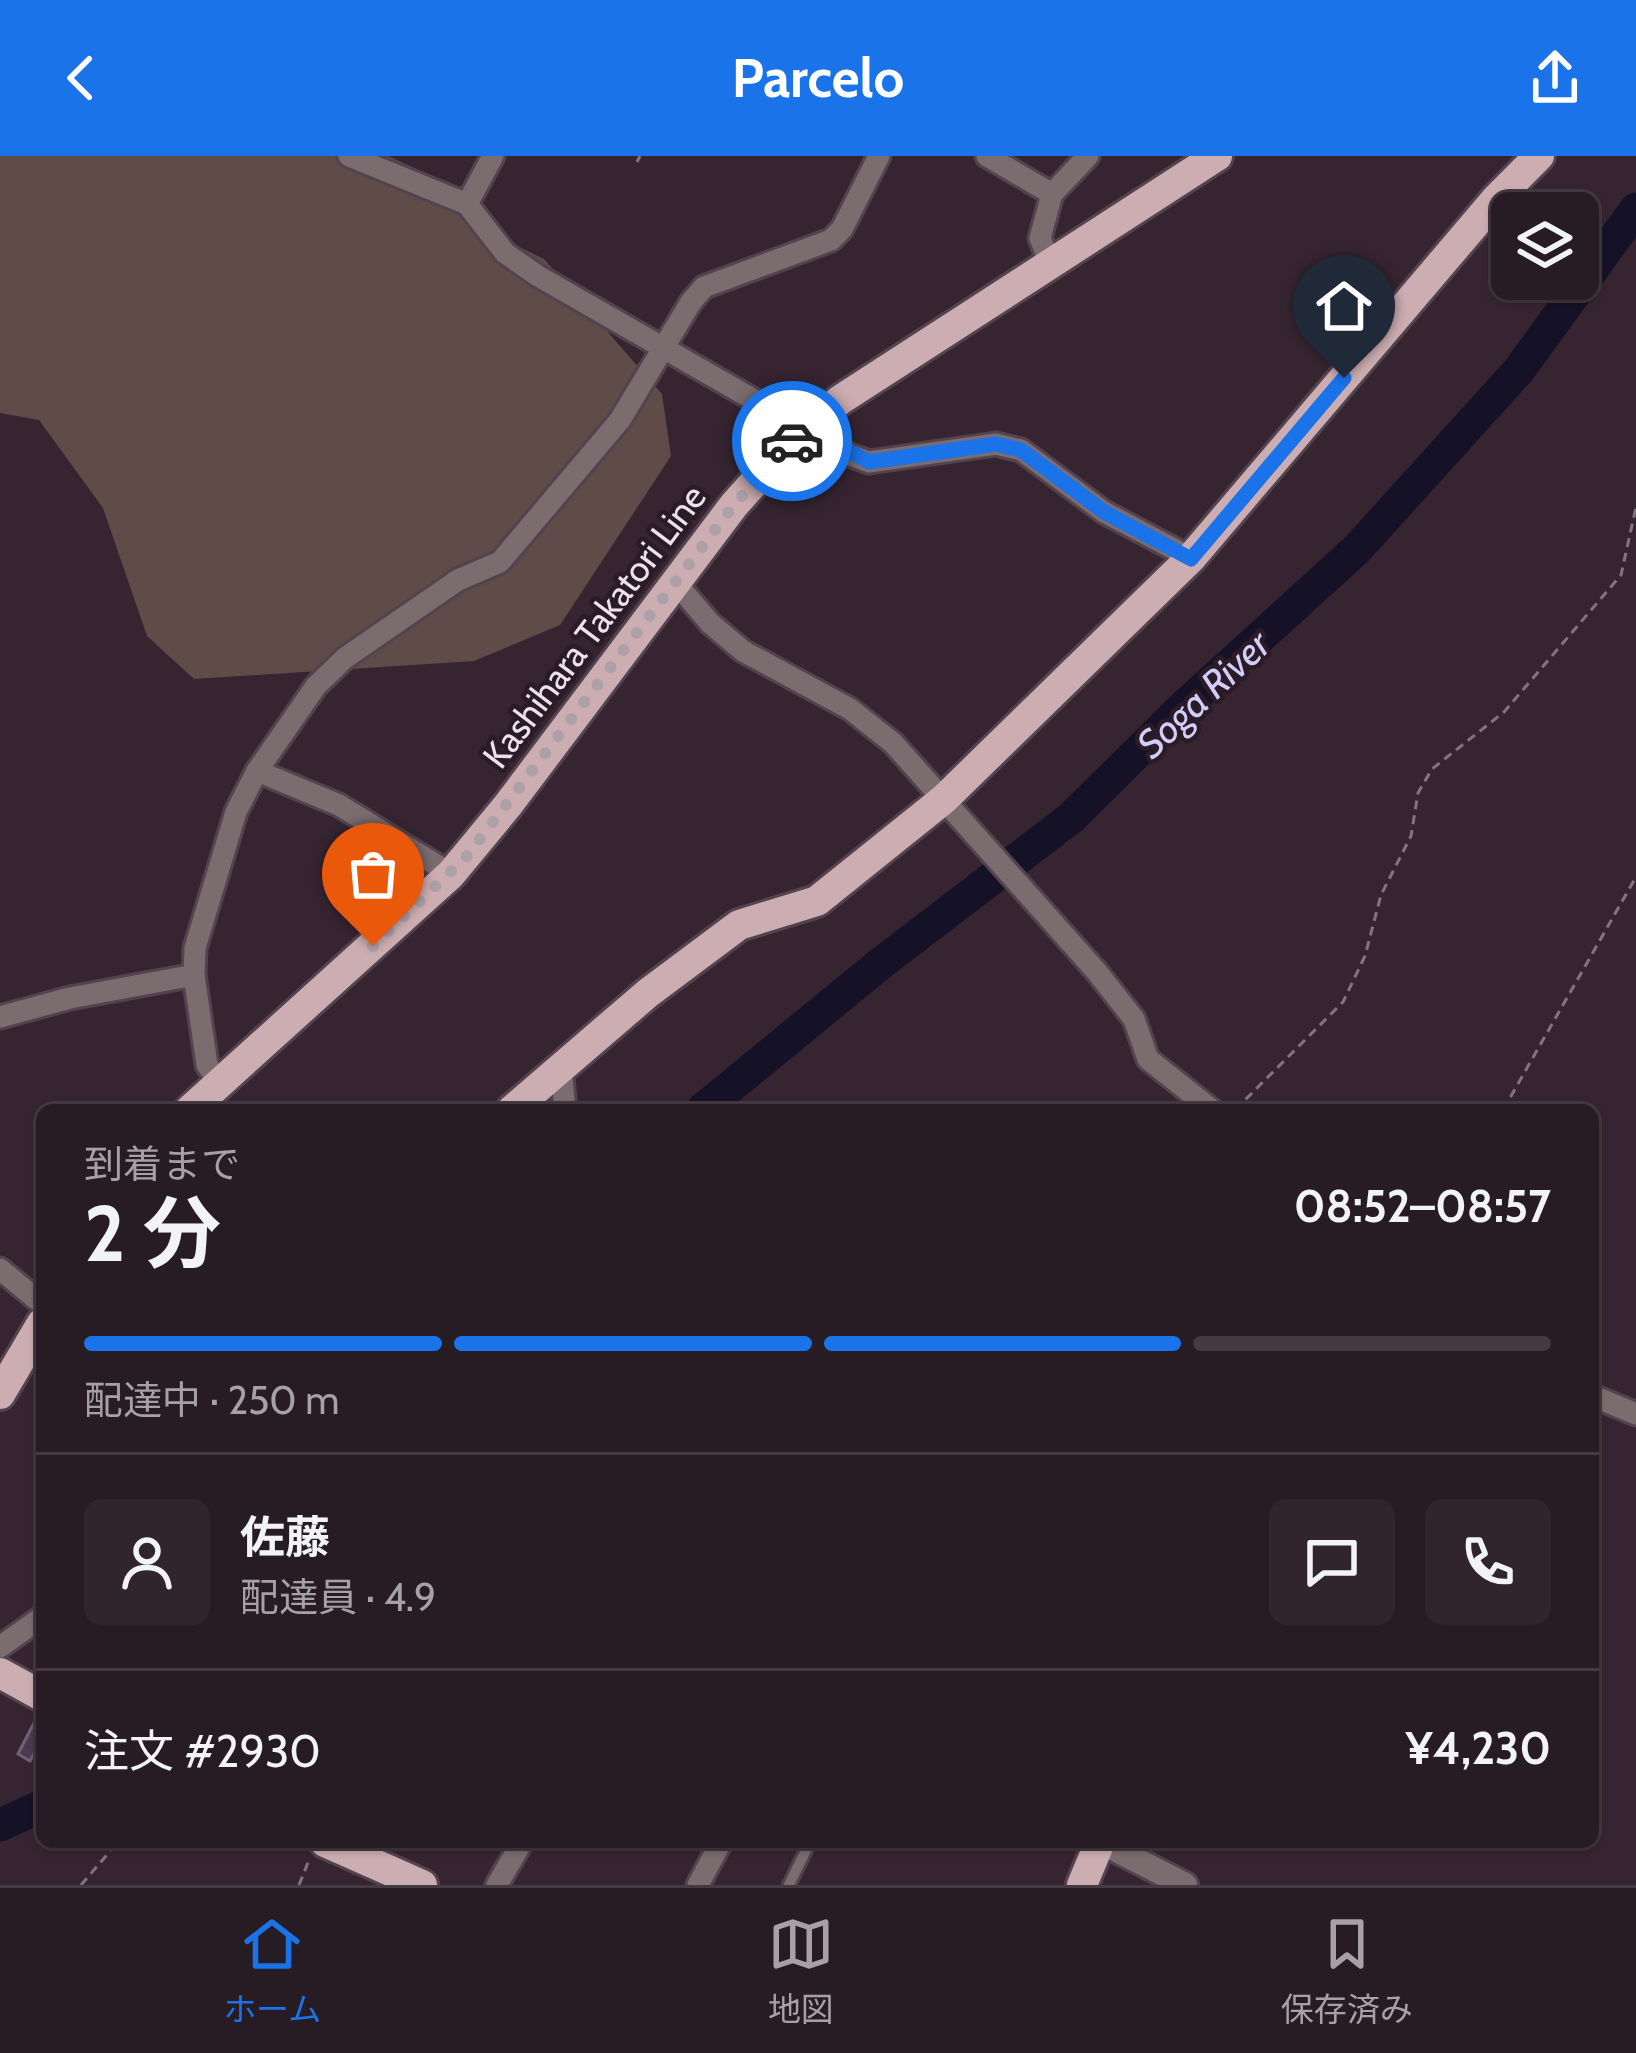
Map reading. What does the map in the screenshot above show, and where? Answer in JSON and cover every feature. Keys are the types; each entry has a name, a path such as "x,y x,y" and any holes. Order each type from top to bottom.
{"main road":[{"name":"Kashihara Takatori Line","path":"197,1104 451,874 734,505 807,428 867,382 1217,156"},
{"path":"519,1104 648,993 739,925 817,901 944,800 1191,559 1497,198 1539,156"},
{"path":"0,1394 36,1333"},
{"path":"0,1673 36,1693"},
{"path":"339,1848 422,1885"},
{"path":"1082,1885 1100,1848"}],"street":[{"path":"349,156 467,204 506,253 538,276 869,462 996,444 1021,450 1104,512 1191,559"},
{"path":"467,204 493,156"},
{"path":"220,1083 207,1065 194,975 200,923 236,812 257,771 316,686 346,658 458,580 500,562 620,420 704,287 831,240 842,229 879,156"},
{"path":"987,156 1052,194"},
{"path":"1051,266 1040,238 1052,194 1088,156"},
{"path":"675,582 743,651 850,709 893,742 1134,1019 1148,1059 1204,1104"},
{"path":"257,771 339,806 451,874"},
{"path":"0,1017 70,998 194,975"},
{"path":"561,1067 564,1104"},
{"path":"0,1268 36,1299"},
{"path":"1599,1399 1636,1414"},
{"path":"0,1646 36,1621"},
{"path":"497,1885 519,1848"},
{"path":"698,1885 718,1848"},
{"path":"1112,1848 1185,1885"}],"lane":[{"path":"789,1885 807,1848"}],"path":[{"path":"1241,1104 1342,1002 1365,956 1381,896 1411,836 1418,793 1432,769 1504,712 1622,575 1636,507"},
{"path":"1506,1104 1636,877"},
{"path":"81,1885 113,1848"},
{"path":"299,1885 314,1848"}],"shaded area":[{"path":"0,156 388,156 454,186 489,232 544,259 662,394 671,456 560,625 474,661 194,679 147,636 103,508 39,420 0,413"}],"building":[{"path":"36,1719 36,1750 30,1761 18,1754"}],"waterway":[{"name":"Soga River","path":"709,1104 880,964 1071,818 1179,711 1357,549 1519,370 1636,209"},
{"name":"Soga River","path":"0,1825 36,1809"}],"way so far":[{"path":"373,946 467,856 734,505 792,441"}],"route":[{"path":"792,441 807,428 869,462 996,444 1021,450 1104,512 1191,559 1344,378"}]}
